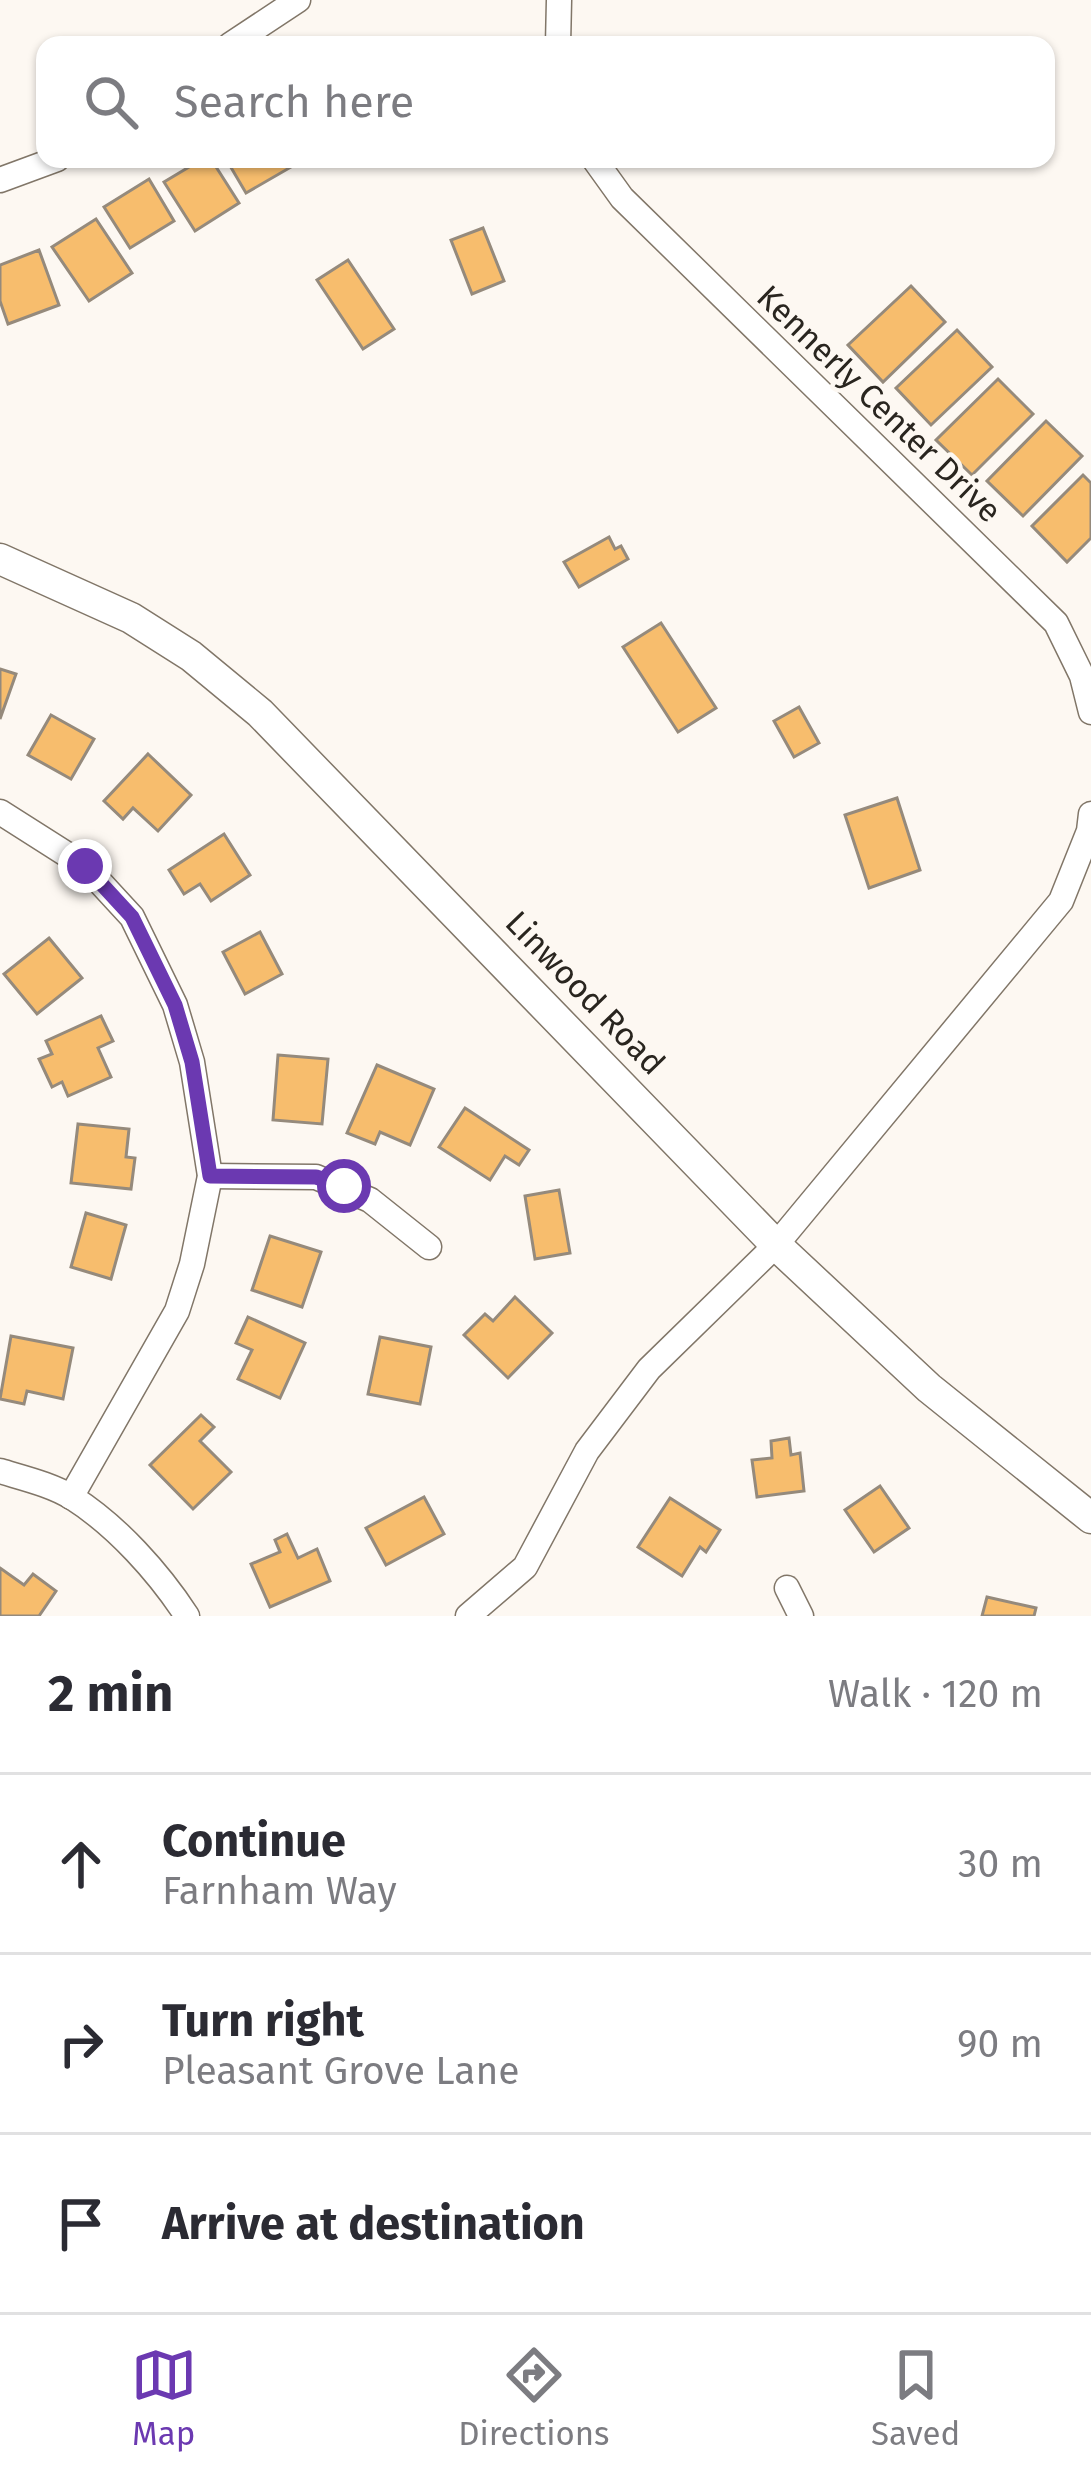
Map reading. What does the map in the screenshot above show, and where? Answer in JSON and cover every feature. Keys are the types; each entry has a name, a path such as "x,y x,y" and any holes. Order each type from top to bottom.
{"street":[{"path":"244,36 298,0"},
{"path":"558,36 559,0"},
{"path":"0,180 36,167"},
{"name":"Kennerly Center Drive","path":"600,168 622,199 1056,623 1090,698"},
{"name":"Linwood Road","path":"0,559 131,619 191,656 260,713 776,1246 929,1388 1091,1518"},
{"path":"0,812 85,866 132,917 175,1005 192,1062 210,1176 177,1311 71,1496"},
{"path":"469,1616 525,1568 587,1451 650,1370 776,1246 1061,902 1091,814"},
{"path":"210,1176 316,1177 370,1200 429,1247"},
{"path":"0,1471 71,1496 126,1544 187,1616"},
{"path":"788,1588 801,1616"}],"building":[{"path":"187,168 217,168 239,203 195,231 164,182"},
{"path":"231,168 289,168 246,193"},
{"path":"149,179 174,221 130,248 104,207"},
{"path":"96,219 132,273 89,301 52,247"},
{"path":"483,228 504,281 472,294 451,240"},
{"path":"39,250 59,305 8,324 0,301 0,265"},
{"path":"348,260 394,329 363,349 317,280"},
{"path":"911,286 945,322 883,382 848,345"},
{"path":"957,330 992,367 931,425 896,388"},
{"path":"998,379 1033,414 972,475 936,440"},
{"path":"1046,421 1082,456 1023,516 987,481"},
{"path":"1083,475 1091,483 1091,538 1067,562 1032,526"},
{"path":"609,537 628,559 579,587 564,562"},
{"path":"661,623 716,708 678,732 623,647"},
{"path":"0,669 16,674 0,719"},
{"path":"799,707 819,743 794,757 774,721"},
{"path":"51,715 94,739 71,779 28,755"},
{"path":"148,754 191,795 158,831 133,808 123,819 104,801"},
{"path":"897,798 920,870 869,888 845,815"},
{"path":"224,834 250,875 211,901 200,884 184,894 169,870"},
{"path":"260,932 282,974 245,994 223,952"},
{"path":"49,938 82,978 37,1014 4,974"},
{"path":"101,1016 113,1041 98,1048 111,1077 68,1096 62,1082 52,1087 39,1059 52,1054 46,1041"},
{"path":"278,1055 328,1059 322,1124 273,1120"},
{"path":"377,1065 434,1089 410,1145 380,1132 375,1144 347,1133"},
{"path":"465,1108 529,1150 519,1165 505,1156 490,1180 439,1147"},
{"path":"78,1124 129,1129 126,1157 135,1158 131,1189 71,1183"},
{"path":"559,1190 570,1253 535,1259 525,1196"},
{"path":"86,1213 126,1225 111,1279 71,1267"},
{"path":"270,1236 321,1252 302,1307 252,1290"},
{"path":"515,1297 552,1333 508,1378 464,1335 485,1314 493,1321"},
{"path":"248,1317 305,1343 280,1398 238,1379 252,1350 236,1343"},
{"path":"11,1336 73,1348 63,1399 27,1391 24,1404 0,1399"},
{"path":"380,1337 431,1347 420,1404 368,1394"},
{"path":"201,1415 214,1427 200,1441 231,1472 193,1509 150,1465"},
{"path":"789,1438 791,1455 800,1453 804,1491 757,1497 752,1460 772,1458 771,1441"},
{"path":"880,1486 909,1528 874,1552 845,1510"},
{"path":"424,1497 444,1534 386,1565 366,1528"},
{"path":"670,1498 720,1530 706,1552 700,1547 682,1576 638,1547"},
{"path":"287,1534 298,1558 317,1549 330,1581 270,1607 251,1564 280,1552 275,1540"},
{"path":"0,1568 24,1585 33,1574 56,1591 39,1616 0,1616"},
{"path":"987,1597 1036,1608 1034,1616 982,1616"}],"route":[{"path":"85,866 132,917 175,1005 192,1062 210,1176 316,1177 344,1186"}]}
